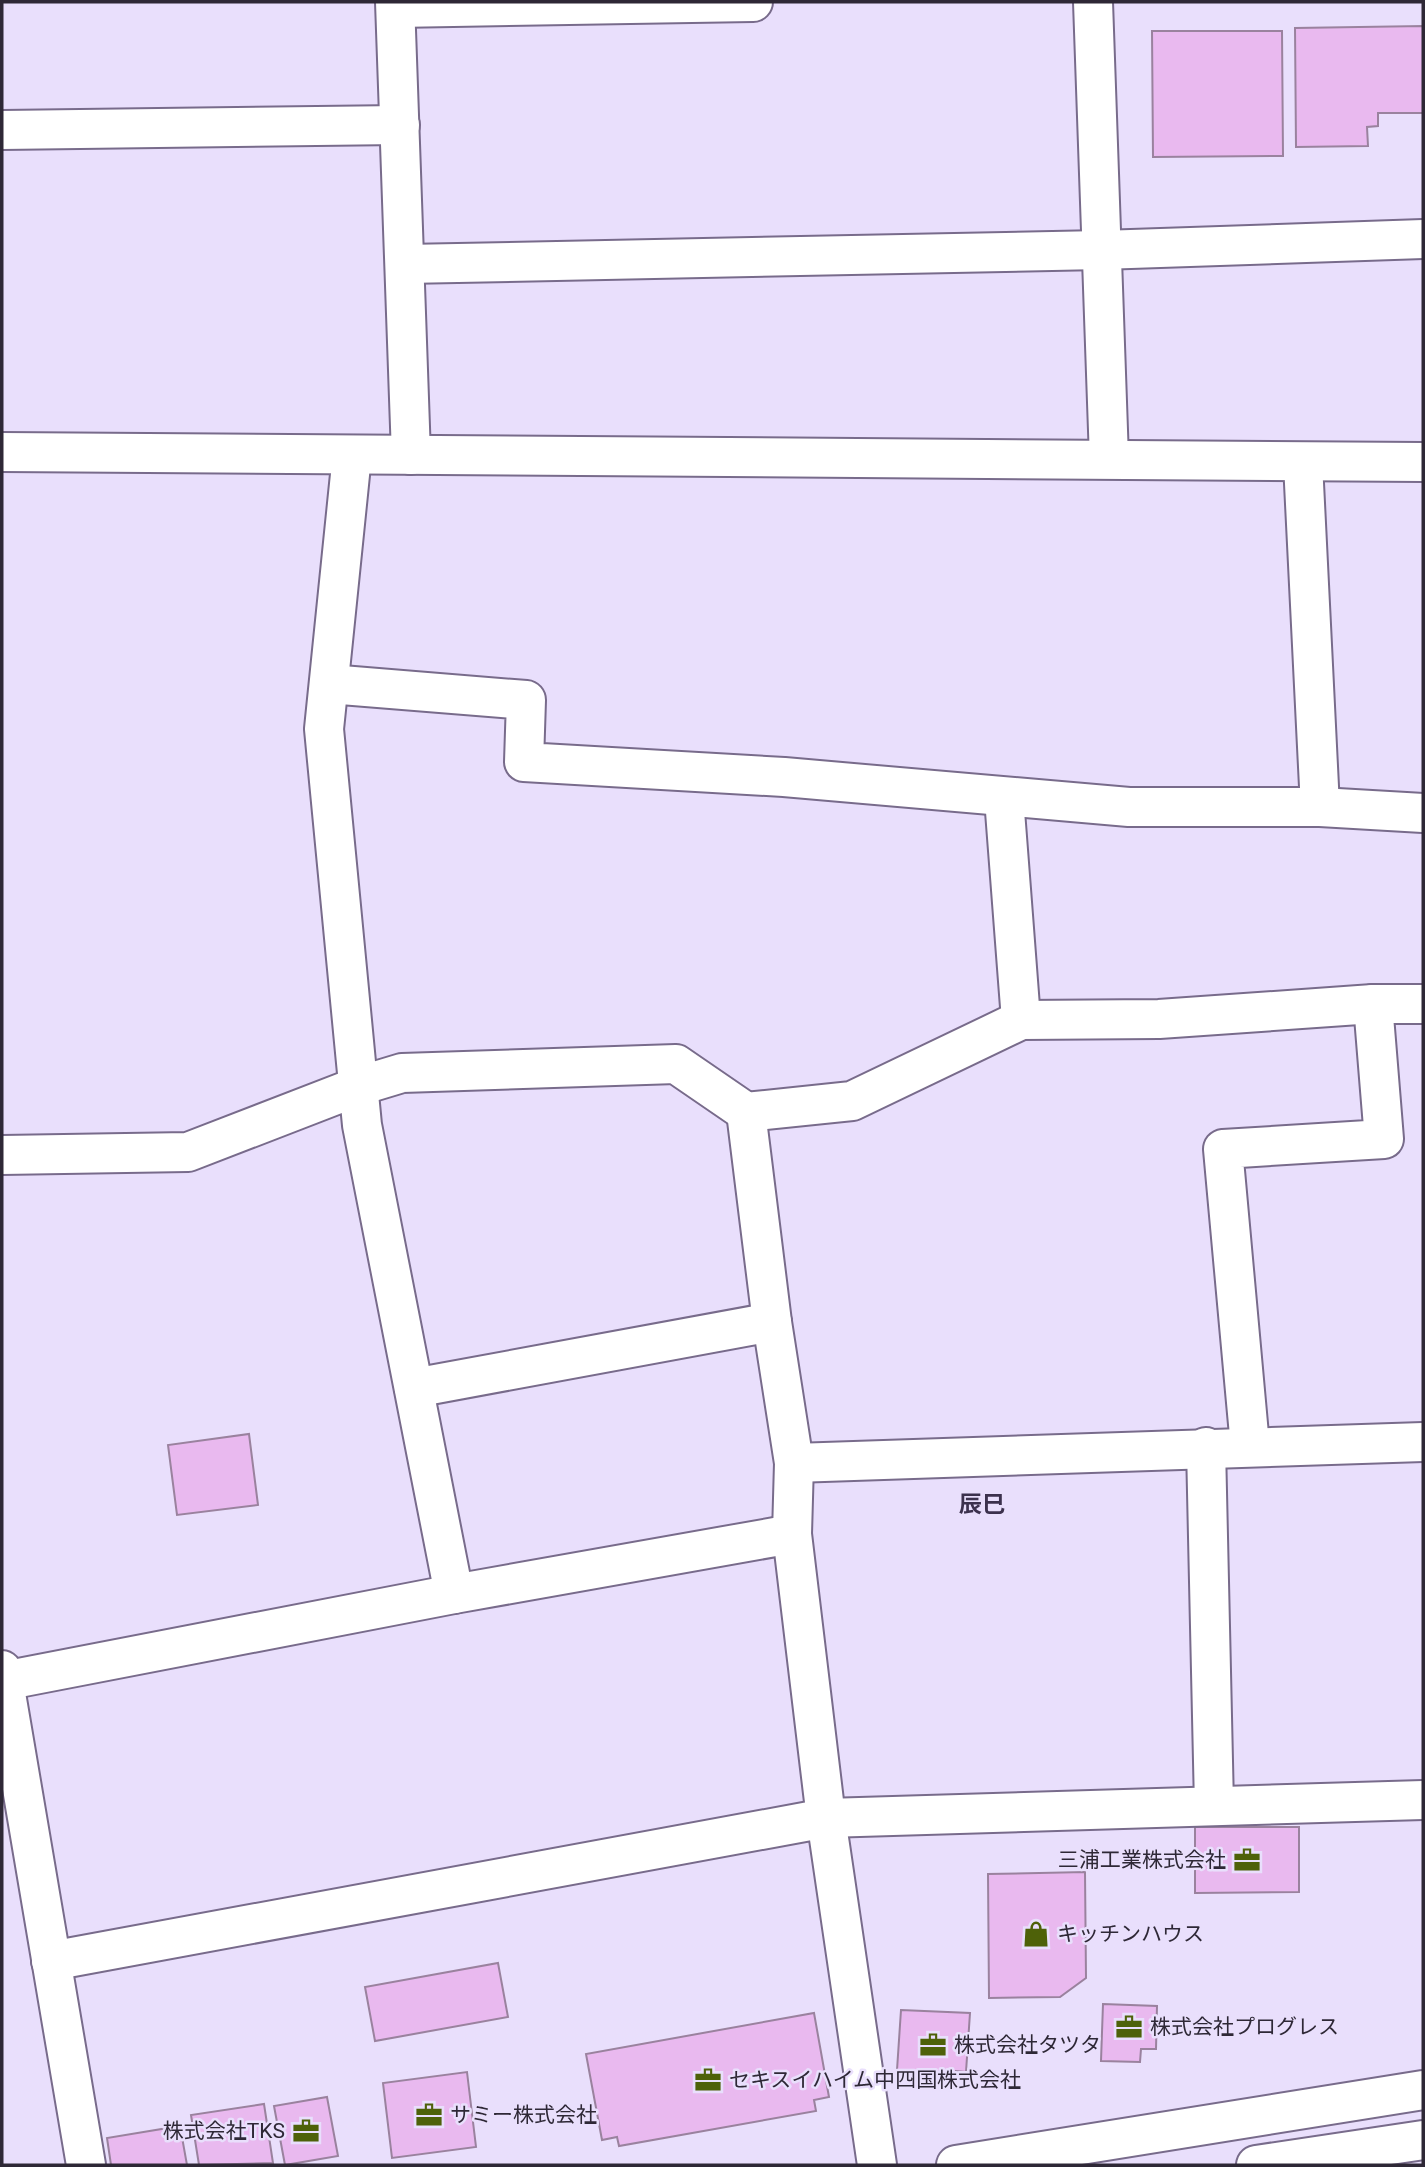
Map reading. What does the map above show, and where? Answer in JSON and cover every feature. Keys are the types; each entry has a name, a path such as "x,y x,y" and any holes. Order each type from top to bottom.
{"street":[{"path":"411,455 395,5 753,2"},
{"path":"1093,2 1109,459"},
{"path":"2,130 400,125"},
{"path":"405,264 1101,250 1423,239"},
{"path":"2,452 1423,462"},
{"path":"352,455 324,729 362,1125 454,1594"},
{"path":"1303,463 1320,807"},
{"path":"329,684 526,699 524,762 784,777 1129,807 1320,807 1423,813"},
{"path":"1004,798 1021,1020"},
{"path":"2,1155 188,1152 359,1086 402,1073 676,1064 746,1112 852,1101 1021,1020 1159,1019 1373,1003 1423,1004"},
{"path":"1250,1446 1223,1149 1384,1139 1373,1003"},
{"path":"746,1112 772,1322 794,1463 793,1534 826,1818 877,2165"},
{"path":"414,1388 772,1322"},
{"path":"794,1463 1206,1447 1423,1442"},
{"path":"1206,1447 1214,1806"},
{"path":"86,2165 3,1675 793,1534"},
{"path":"51,1961 826,1818 1423,1800"},
{"path":"956,2165 1423,2090"},
{"path":"1256,2165 1423,2140"}],"building":[{"path":"1423,26 1423,113 1378,113 1378,126 1367,127 1368,146 1296,147 1295,28"},
{"path":"1152,31 1282,31 1283,156 1153,157"},
{"path":"249,1434 258,1505 177,1515 168,1445"},
{"path":"1195,1827 1299,1827 1299,1892 1195,1893"},
{"path":"1085,1872 1086,1978 1060,1997 989,1998 988,1874"},
{"path":"498,1963 508,2017 375,2041 365,1987"},
{"name":"株式会社プログレス","path":"1103,2004 1157,2006 1156,2049 1141,2049 1140,2062 1101,2061"},
{"path":"901,2010 970,2013 966,2072 956,2071 955,2083 914,2081 914,2071 897,2070"},
{"path":"814,2013 829,2097 814,2100 816,2111 619,2146 617,2137 602,2140 586,2054"},
{"path":"467,2072 476,2147 392,2158 383,2083"},
{"path":"327,2097 338,2156 285,2165 274,2106"},
{"path":"264,2104 273,2163 199,2165 191,2115"},
{"path":"180,2126 187,2165 111,2165 107,2138"}],"place":[{"name":"三浦工業株式会社","path":"1247,1860"},
{"name":"キッチンハウス","path":"1036,1934"},
{"name":"株式会社プログレス","path":"1129,2027"},
{"name":"株式会社タツタ","path":"933,2045"},
{"name":"セキスイハイム中四国株式会社","path":"708,2080"},
{"name":"サミー株式会社","path":"429,2115"},
{"name":"株式会社TKS","path":"306,2131"}],"district":[{"name":"辰巳","path":"982,1504"}]}
